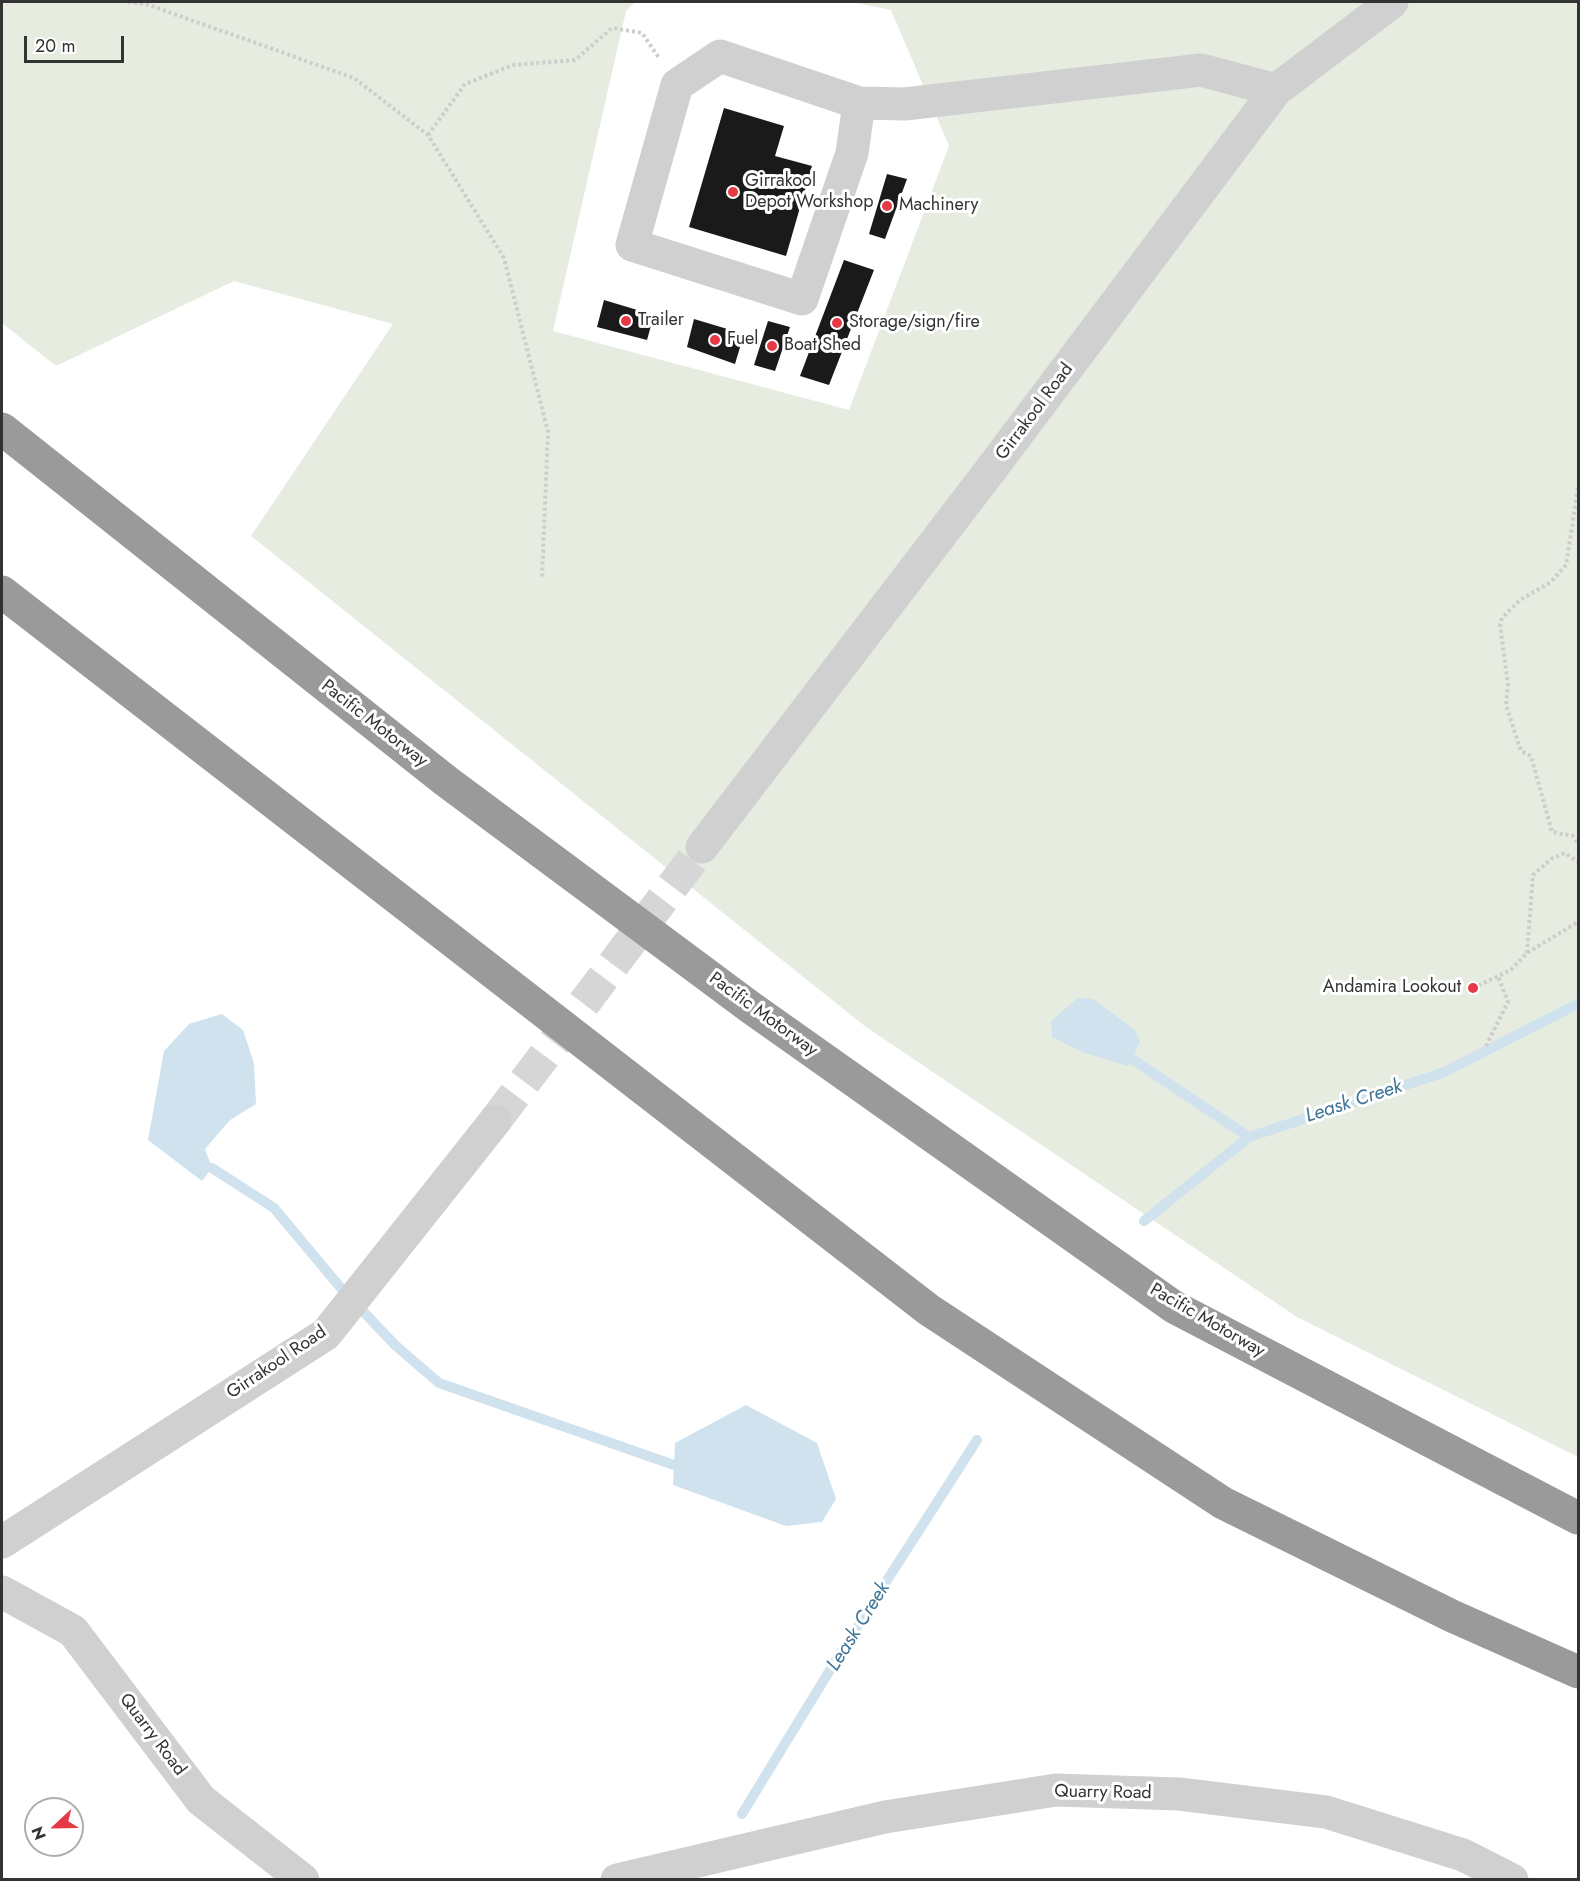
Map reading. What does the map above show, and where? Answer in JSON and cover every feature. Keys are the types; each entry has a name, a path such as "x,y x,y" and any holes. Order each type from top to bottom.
{"highway":[{"name":"Pacific Motorway","path":"2,429 446,781 750,1007 1174,1307 1578,1518"},
{"path":"2,592 929,1310 1223,1503 1452,1616 1578,1672"}],"street":[{"name":"Girrakool Road","path":"702,847 992,468 1276,90 1392,2"},
{"path":"859,102 852,153 802,299 632,245 677,85 720,56 859,102 905,104 1201,70 1276,90"},
{"name":"Girrakool Road","path":"2,1542 326,1334 495,1121"},
{"name":"Quarry Road","path":"2,1592 73,1631 201,1800 303,1880"},
{"name":"Quarry Road","path":"617,1880 885,1817 1056,1790 1179,1794 1326,1812 1463,1855 1512,1880"}],"path":[{"path":"128,2 146,4 354,78 428,135 504,258 548,432 542,577"},
{"path":"428,135 465,84 513,65 575,60 612,28 642,33 677,85"},
{"path":"1578,488 1566,564 1551,582 1520,600 1502,618 1500,624 1508,686 1506,705 1521,751 1531,756 1552,832 1573,836 1578,844"},
{"path":"1527,952 1533,874 1551,859 1565,853 1578,862"},
{"path":"1473,988 1511,969 1527,952 1578,922"},
{"path":"1486,1046 1508,1002 1498,976"}],"shaded area":[{"path":"2,2 635,2 626,11 553,331 849,410 949,146 891,10 851,2 1578,2 1578,1457 1297,1317 866,1027 251,536 393,324 234,281 56,366 2,323"}],"water":[{"path":"1078,998 1093,999 1135,1030 1140,1042 1128,1066 1082,1052 1052,1037 1051,1021"},
{"path":"222,1014 243,1030 254,1063 256,1104 230,1120 205,1149 212,1168 202,1181 148,1140 164,1051 189,1024"},
{"path":"746,1405 817,1443 836,1499 822,1522 786,1526 673,1485 675,1443"}],"building":[{"name":"Girrakool Depot Workshop","path":"724,108 784,126 775,156 812,166 786,256 689,227"},
{"name":"Machinery","path":"887,174 907,179 885,239 869,234"},
{"name":"Storage/sign/fire","path":"844,260 874,270 829,385 800,376"},
{"name":"Trailer","path":"604,300 654,315 647,340 597,327"},
{"name":"Fuel","path":"694,319 744,334 735,364 687,347"},
{"name":"Boat Shed","path":"768,321 790,327 775,371 754,365"}],"waterway":[{"name":"Leask Creek","path":"1144,1221 1249,1137 1442,1073 1578,1004"},
{"path":"1120,1051 1249,1137"},
{"path":"212,1168 274,1208 340,1287 395,1345 439,1383 674,1465"},
{"name":"Leask Creek","path":"742,1814 841,1652 977,1440"}],"tunnel":[{"path":"495,1121 702,847"}],"place":[{"name":"Girrakool Depot Workshop","path":"733,192"},
{"name":"Machinery","path":"887,206"},
{"name":"Trailer","path":"626,321"},
{"name":"Storage/sign/fire","path":"837,323"},
{"name":"Fuel","path":"715,340"},
{"name":"Boat Shed","path":"772,346"},
{"name":"Andamira Lookout","path":"1473,988"}]}
